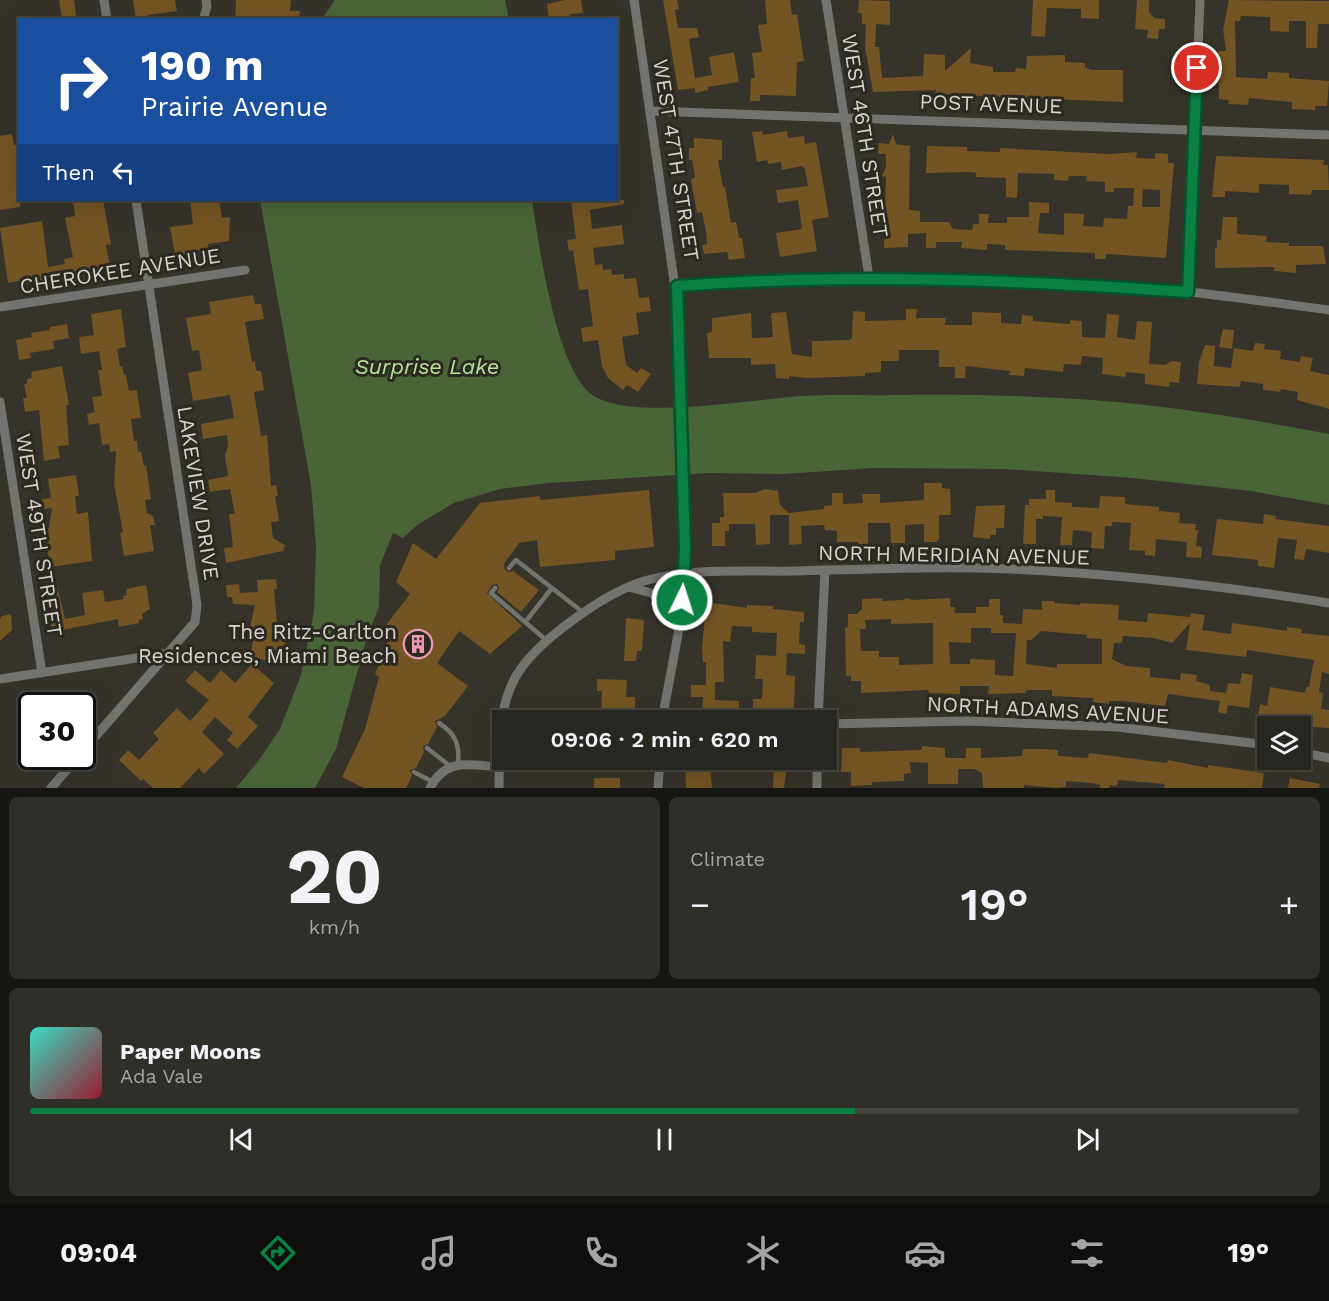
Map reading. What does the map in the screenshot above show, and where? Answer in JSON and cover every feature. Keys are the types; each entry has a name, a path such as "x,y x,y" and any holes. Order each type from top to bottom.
{"street":[{"path":"104,0 107,18"},
{"path":"203,18 206,0"},
{"name":"WEST 47TH STREET","path":"634,0 677,286 684,575 681,609 664,710"},
{"name":"WEST 46TH STREET","path":"826,0 869,277"},
{"path":"1188,292 1200,0"},
{"name":"POST AVENUE","path":"651,111 844,116 1329,135"},
{"name":"LAKEVIEW DRIVE","path":"96,736 195,622 197,605 136,201"},
{"name":"CHEROKEE AVENUE","path":"0,307 245,270"},
{"path":"677,286 869,277 1046,282 1188,292 1329,310"},
{"name":"WEST 49TH STREET","path":"0,402 42,673"},
{"name":"NORTH MERIDIAN AVENUE","path":"503,710 517,674 548,642 584,613 629,587 649,580 684,575 825,570 1008,569 1097,574 1247,590 1329,603"},
{"path":"818,710 825,570"},
{"path":"629,587 651,592 681,609"},
{"path":"0,679 169,653"},
{"name":"NORTH ADAMS AVENUE","path":"837,724 967,721 1117,727 1257,745"},
{"path":"1311,754 1329,758"},
{"path":"431,785 441,772 454,766 492,767"},
{"path":"51,788 67,770"},
{"path":"499,770 499,788"},
{"path":"658,788 659,770"},
{"path":"817,770 817,788"}],"lane":[{"path":"509,568 516,560 584,613"},
{"path":"495,588 491,593 548,642"},
{"path":"526,621 552,588"},
{"path":"427,748 454,766 457,741 452,731 439,723"},
{"path":"414,772 431,785"}],"water":[{"path":"335,0 505,0 509,18 323,18"},
{"name":"Surprise Lake","path":"260,201 532,201 551,306 569,361 581,382 594,396 612,403 665,408 813,395 1024,396 1155,406 1329,434 1329,505 1251,491 1133,478 1004,469 873,468 784,474 708,473 549,483 500,489 454,503 417,525 403,538 393,533 380,565 379,607 366,641 336,749 315,788 236,788 280,729 301,675 314,612 316,547 311,485"}],"building":[{"path":"59,0 74,0 76,16 62,18"},
{"path":"133,0 175,0 177,11 148,15 149,18 136,18"},
{"path":"236,0 291,0 290,11 300,11 299,18 235,18"},
{"path":"565,0 581,0 583,13 570,14 571,18 549,18 547,4"},
{"path":"663,0 677,0 679,9 675,10 678,28 697,28 699,37 689,39 695,78 712,75 709,57 734,52 739,82 708,87 708,90 695,93 695,88 678,90"},
{"path":"765,0 790,0 792,15 797,14 804,61 797,62 796,96 760,95 760,101 750,101 751,78 755,78 752,53 762,52 758,25 767,24"},
{"path":"859,0 890,1 890,25 876,24 875,47 879,47 882,78 923,76 924,54 945,55 945,71 971,48 970,63 993,67 993,72 1015,72 1016,68 1026,69 1027,56 1065,55 1065,62 1085,63 1085,67 1092,70 1123,70 1123,102 935,94 936,90 873,92 865,47 866,24 862,24 862,13 858,13"},
{"path":"1033,0 1099,0 1099,19 1081,18 1081,9 1047,8 1045,37 1031,36"},
{"path":"1137,0 1149,0 1149,12 1154,18 1165,19 1165,29 1159,29 1158,39 1147,38 1148,30 1135,29"},
{"path":"1229,0 1329,1 1329,24 1318,24 1317,48 1306,48 1306,21 1289,21 1289,32 1270,31 1270,17 1241,16 1240,21 1235,21 1236,77 1267,79 1268,72 1289,73 1289,78 1329,81 1327,106 1315,106 1315,110 1292,109 1292,102 1249,98 1248,105 1228,104 1229,100 1219,99 1218,51 1226,51 1223,29"},
{"path":"762,131 763,135 787,131 788,138 804,136 805,144 816,142 829,217 812,220 817,251 780,257 776,233 802,229 798,200 778,203 776,190 808,186 805,169 802,166 782,170 781,162 768,164 767,160 757,162 752,132"},
{"path":"12,134 14,145 18,144 18,201 20,201 20,207 0,210 0,136"},
{"path":"893,134 896,144 910,146 909,210 920,211 920,222 949,222 953,229 972,230 973,224 979,224 979,214 989,214 988,223 1007,223 1007,217 1029,217 1029,202 1049,203 1049,213 1040,213 1038,233 1064,235 1064,213 1084,214 1083,226 1103,227 1104,218 1127,219 1128,206 1133,206 1134,188 1114,188 1114,192 1105,192 1105,182 1086,181 1087,176 1069,176 1068,181 1054,180 1054,174 1018,173 1017,198 1006,197 1006,178 976,177 976,173 970,172 926,173 927,146 967,147 967,151 1000,152 1000,148 1108,154 1137,152 1136,158 1155,159 1155,153 1168,154 1168,163 1174,163 1166,258 1106,254 1106,259 1095,259 1095,253 1005,250 1005,245 987,244 987,250 961,248 962,242 936,242 936,248 926,248 926,233 908,234 908,247 884,248 886,177 882,176 886,167 886,154 878,154 879,143 889,144","holes":["1143,189 1160,190 1160,207 1142,207"]},
{"path":"694,138 722,140 722,160 718,160 723,187 725,187 731,223 736,222 739,238 742,238 745,258 729,260 727,252 704,254 702,245 707,244 706,232 702,212 697,213 691,180 695,177 692,160 689,160 689,148 694,148"},
{"path":"1216,156 1324,160 1323,165 1328,165 1329,190 1312,190 1311,195 1289,194 1289,185 1259,184 1259,193 1225,191 1225,197 1212,197"},
{"path":"624,200 624,204 590,210 592,229 622,225 624,244 593,248 595,265 602,264 603,270 611,269 612,275 624,274 624,279 636,278 639,298 649,297 651,311 636,313 639,334 622,337 626,365 637,373 641,368 651,374 638,392 627,385 623,390 608,378 602,366 598,340 583,342 581,328 593,326 588,289 579,290 573,250 569,251 567,240 576,239 571,201"},
{"path":"73,201 103,201 111,244 106,245 110,267 76,272 77,275 67,277 66,274 42,278 43,281 19,285 19,281 8,283 0,228 42,221 48,267 65,264 64,259 73,257 65,218 75,216"},
{"path":"190,201 219,201 222,218 230,217 229,241 208,244 209,249 192,251 193,257 176,260 170,227 193,224"},
{"path":"1223,217 1237,217 1237,234 1267,236 1266,242 1289,243 1289,246 1323,246 1326,264 1296,265 1296,273 1274,271 1274,267 1215,268 1215,248 1217,248 1217,240 1221,240"},
{"path":"253,295 255,304 261,304 264,319 245,322 252,362 255,361 256,371 261,371 264,390 254,392 261,436 267,435 271,486 276,485 278,496 275,496 279,521 271,522 273,538 285,545 283,551 226,563 224,548 233,547 229,514 235,514 230,489 210,492 208,480 228,476 225,456 228,446 227,435 203,439 201,424 234,418 230,395 193,401 188,373 202,370 199,350 192,351 186,318 211,314 209,302"},
{"path":"121,309 126,347 117,349 129,391 137,390 141,418 131,419 134,441 137,441 138,452 141,451 144,466 146,465 151,499 145,500 147,513 153,516 155,525 150,525 154,551 124,556 120,533 123,532 114,484 116,451 110,452 109,444 102,445 99,423 89,425 87,414 95,412 92,397 102,396 98,370 102,370 99,351 81,354 79,337 94,335 91,314"},
{"path":"906,309 917,309 916,318 946,318 945,325 972,325 972,312 1001,313 1001,323 1021,324 1022,315 1033,316 1033,321 1070,324 1070,320 1082,321 1082,337 1105,338 1107,314 1119,315 1117,337 1135,340 1137,321 1152,322 1149,364 1165,365 1172,361 1181,362 1179,383 1170,382 1169,387 1145,384 1145,374 1126,372 1125,377 1102,374 1103,358 1082,356 1081,365 1064,364 1063,372 1025,368 1024,376 1009,375 1010,371 966,366 965,378 955,378 955,367 939,367 939,350 899,350 899,361 881,361 881,372 865,373 865,376 806,378 789,376 789,379 776,378 775,364 751,365 751,358 709,358 707,333 712,332 712,318 751,313 752,338 773,337 771,313 786,312 792,354 812,357 812,341 852,338 853,311 865,312 865,321 906,320"},
{"path":"67,324 69,338 53,341 54,349 30,353 31,358 19,360 16,340 32,337 31,333 50,330 50,327"},
{"path":"1223,329 1234,330 1232,349 1219,347"},
{"path":"1255,343 1265,344 1264,349 1281,351 1280,359 1300,362 1301,356 1313,358 1310,371 1329,375 1329,409 1297,400 1298,392 1281,389 1280,392 1263,390 1263,384 1241,381 1240,387 1197,384 1199,362 1205,345 1215,346 1214,366 1231,368 1234,348 1253,351"},
{"path":"62,366 69,405 66,405 69,445 58,446 60,458 44,461 39,410 25,412 23,398 27,398 24,384 27,384 27,379 32,378 31,372"},
{"path":"76,475 79,496 75,496 77,514 88,512 92,561 50,567 45,529 49,528 52,508 43,509 42,499 51,498 48,479"},
{"path":"924,483 942,483 942,488 950,489 951,515 939,515 939,539 936,542 924,542 924,524 905,525 905,543 891,543 890,523 868,523 868,549 858,549 858,542 837,542 837,531 825,530 824,525 801,526 802,544 789,545 789,515 770,515 770,544 756,545 755,524 729,524 729,531 725,531 725,546 712,546 712,523 720,523 720,517 724,517 723,493 755,493 765,489 778,491 780,505 789,513 824,509 824,506 832,505 832,493 843,493 843,504 863,503 862,494 880,494 880,503 924,500"},
{"name":"The Ritz-Carlton Residences, Miami Beach","path":"649,490 654,547 615,551 615,560 540,567 537,540 519,543 504,564 505,570 513,571 539,590 521,612 497,592 499,588 497,584 492,585 487,593 522,626 490,654 459,631 437,663 468,686 445,716 435,721 437,727 428,744 423,746 424,752 416,768 410,770 412,776 406,788 364,788 342,777 365,729 379,677 375,674 383,655 380,652 392,636 383,629 410,594 396,582 413,543 436,559 480,503 540,496 540,500"},
{"path":"1046,490 1055,490 1055,502 1072,503 1072,507 1099,508 1100,496 1125,497 1125,504 1159,507 1159,511 1180,513 1179,523 1196,524 1195,530 1198,530 1196,546 1202,547 1201,558 1186,557 1187,542 1156,539 1155,556 1145,555 1145,551 1129,550 1131,523 1112,522 1112,526 1105,526 1104,549 1091,548 1092,532 1073,530 1072,545 1060,545 1062,517 1043,516 1043,519 1036,519 1036,544 1023,544 1025,505 1029,505 1029,499 1046,499"},
{"path":"1005,505 1004,528 996,528 996,535 990,535 990,539 973,537 976,506"},
{"path":"1264,514 1276,516 1275,519 1329,526 1329,553 1306,549 1304,560 1294,559 1297,540 1278,538 1274,568 1258,566 1258,560 1212,555 1217,519 1263,524"},
{"path":"276,579 277,589 274,589 277,624 280,625 277,637 285,639 284,647 291,648 288,659 272,656 271,663 250,655 255,632 249,631 255,605 233,604 232,597 227,597 226,585 239,584 240,593 258,592 257,580"},
{"path":"57,585 65,619 85,615 82,593 103,590 105,602 124,599 123,596 127,595 126,589 146,585 150,609 142,614 143,619 139,620 139,623 119,627 118,619 52,632 45,586"},
{"path":"882,598 882,601 907,598 912,600 950,598 950,607 955,607 954,613 976,613 976,607 989,607 989,599 1000,599 1000,615 1003,615 1003,623 1022,624 1023,609 1042,610 1042,601 1054,601 1054,603 1080,605 1080,603 1119,605 1118,620 1147,622 1148,613 1190,617 1191,613 1205,615 1202,630 1231,634 1232,623 1287,631 1287,627 1302,629 1301,633 1329,636 1329,674 1322,672 1319,692 1323,693 1321,709 1329,710 1329,728 1311,727 1311,716 1258,715 1260,704 1267,706 1270,687 1305,693 1306,687 1309,687 1314,660 1247,650 1246,657 1186,650 1190,623 1172,643 1153,638 1123,636 1122,643 1114,643 1112,659 1126,666 1150,668 1150,677 1180,680 1181,673 1197,675 1196,681 1210,685 1210,691 1226,693 1228,683 1240,684 1242,673 1253,675 1249,708 1228,705 1226,714 1218,712 1220,701 1168,694 1165,706 1123,701 1109,701 1109,704 1093,702 1094,698 1052,696 1052,690 988,694 989,686 960,686 960,694 929,693 928,690 861,693 861,681 851,681 851,676 846,676 845,628 848,627 848,614 857,614 862,609 862,599","holes":["891,619 891,624 933,623 933,664 899,665 899,657 879,657 879,651 861,651 860,629 866,629 865,620","971,628 991,628 991,633 1016,633 1013,676 995,675 995,660 970,659 970,664 950,664 949,642 971,643","1041,631 1087,635 1086,638 1102,639 1102,664 1057,664 1057,668 1026,664 1027,640 1031,640"]},
{"path":"706,602 747,608 747,605 773,606 773,609 804,612 804,622 800,622 799,644 805,645 805,654 787,653 786,675 795,676 794,710 753,709 753,699 762,699 763,679 755,679 756,655 776,656 777,633 752,632 752,627 732,626 730,642 723,641 724,682 715,682 715,700 739,701 739,710 702,710 703,697 691,697 691,685 706,685 706,662 703,662"},
{"path":"11,614 12,630 0,641 0,619 2,616"},
{"path":"626,618 644,620 642,651 637,651 636,661 624,661"},
{"path":"252,664 274,683 248,717 258,726 237,749 227,740 233,733 215,717 202,732 224,754 204,774 199,768 180,788 153,788 143,779 141,781 119,760 128,750 139,760 159,739 153,733 177,708 190,721 209,700 185,681 195,670 210,683 221,670 235,683"},
{"path":"597,679 627,680 626,697 635,697 635,708 601,710 602,691 597,691"},
{"path":"922,746 945,748 945,757 948,758 966,758 966,748 981,748 981,758 1022,756 1023,749 1042,749 1058,750 1058,756 1088,758 1089,753 1167,763 1168,760 1208,768 1208,765 1264,773 1262,788 1164,788 1165,784 1118,780 1117,786 1110,785 1109,788 1100,788 1100,785 1092,783 1066,781 1066,787 1056,788 1024,785 1024,788 983,788 982,773 974,769 958,769 958,784 928,784 928,763 910,762 911,773 904,774 904,781 872,782 872,785 851,786 851,772 841,772 842,748 860,748 860,752 922,750"},
{"path":"685,770 710,770 712,788 686,788"},
{"path":"774,770 786,770 784,788 773,788"},
{"path":"594,778 620,778 620,788 594,788"},
{"path":"1290,778 1320,784 1319,788 1288,788"}],"place":[{"name":"The Ritz-Carlton Residences, Miami Beach","path":"418,644"}],"route":[{"path":"682,600 685,549 677,286 869,277 1046,282 1188,292 1197,68"}]}
